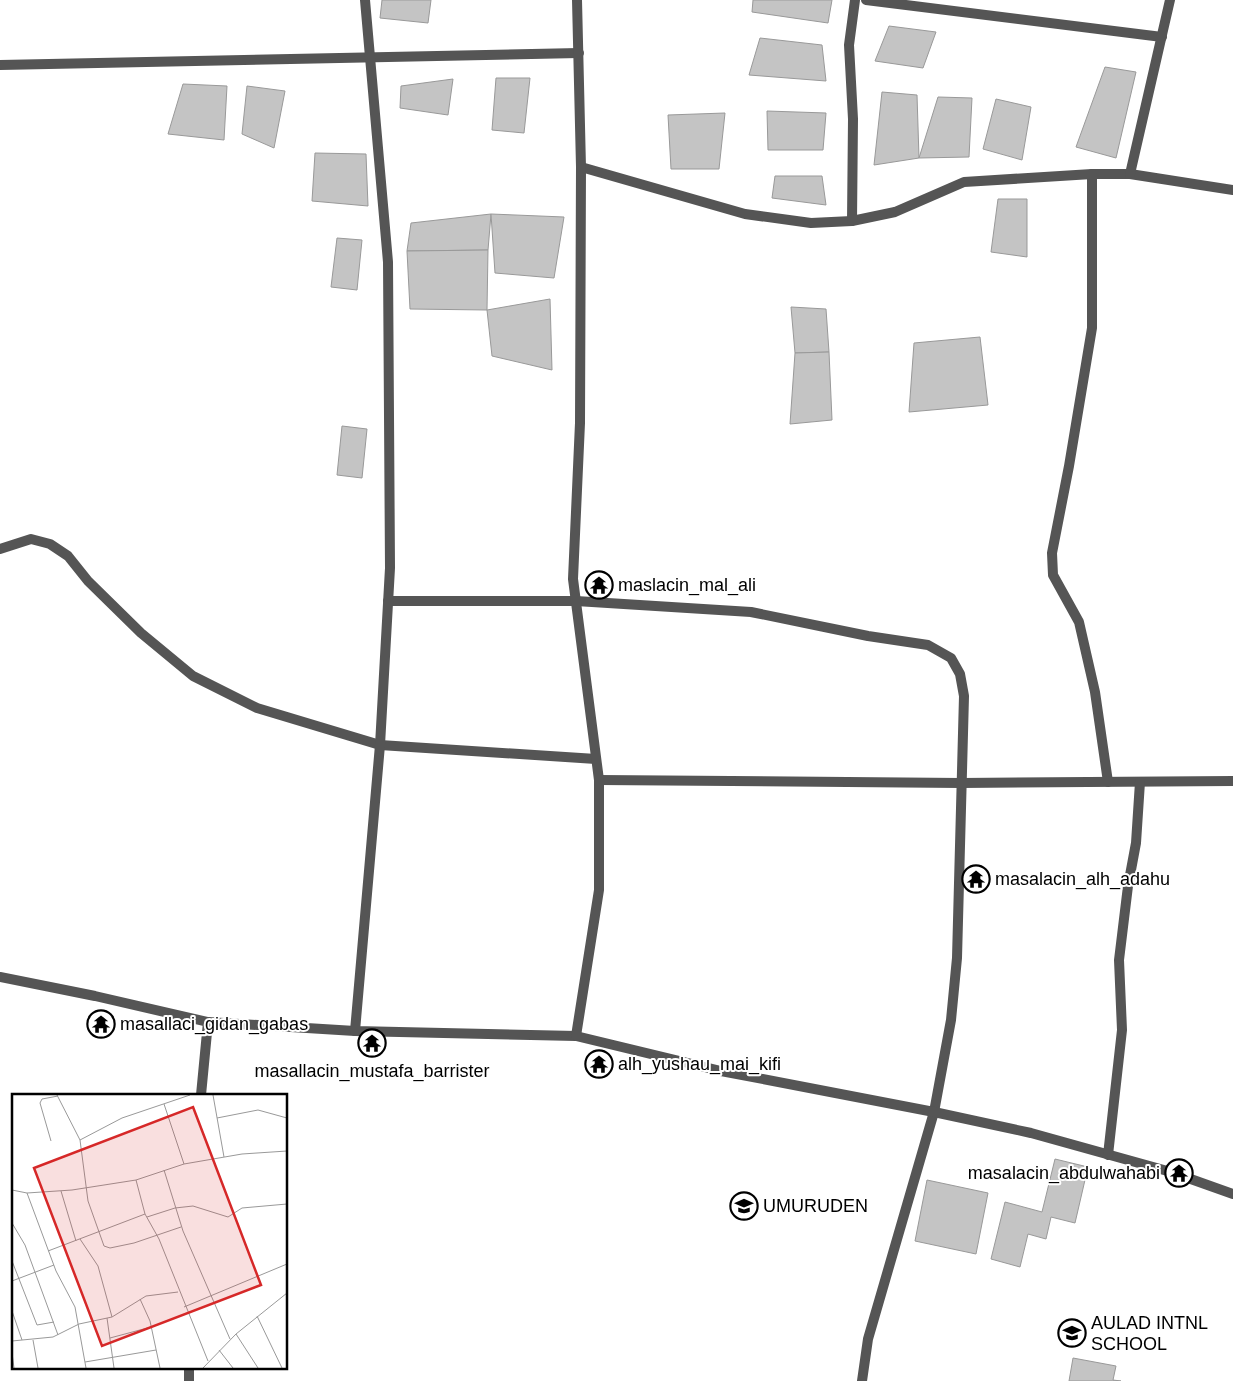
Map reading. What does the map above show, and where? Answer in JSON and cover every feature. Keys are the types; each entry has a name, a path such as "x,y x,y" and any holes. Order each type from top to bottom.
{"street":[{"path":"355,1031 380,745 390,559 388,262 364,0"},
{"path":"576,1036 600,890 599,780 573,579 580,423 581,167 577,0"},
{"path":"852,221 853,118 848,45 856,0"},
{"path":"866,0 1162,37"},
{"path":"1130,174 1170,0"},
{"path":"0,65 579,53"},
{"path":"581,167 744,214 811,223 852,221 895,212 964,182 1092,174 1130,174 1233,190"},
{"path":"1092,174 1092,328 1069,466 1052,553 1053,574 1079,622 1095,692 1108,782"},
{"path":"0,549 31,539 50,544 68,556 88,581 141,633 193,676 257,708 380,745 596,759"},
{"path":"388,601 576,601 751,612 868,636 928,645 951,658 960,674 964,696 957,958 951,1020 934,1112 868,1339 862,1381"},
{"path":"599,780 961,783 1233,781"},
{"path":"1108,1155 1122,1030 1119,960 1128,886 1136,843 1140,782"},
{"path":"0,977 95,996 208,1022 355,1031 576,1036 722,1071 934,1112 1031,1133 1172,1172 1233,1194"},
{"path":"202,1094 208,1022"},
{"path":"189,1368 189,1381"}],"building":[{"path":"382,0 431,0 428,23 380,18"},
{"path":"753,0 832,0 828,23 752,12"},
{"path":"889,26 936,32 923,68 875,61"},
{"path":"760,38 822,45 826,81 749,75"},
{"path":"1105,67 1136,72 1116,158 1076,147"},
{"path":"496,78 530,78 524,133 492,130"},
{"path":"453,79 448,115 400,108 401,86"},
{"path":"183,84 227,86 224,140 168,134"},
{"path":"247,86 285,91 274,148 242,134"},
{"path":"882,92 917,95 919,158 874,165"},
{"path":"938,97 972,98 969,157 919,158"},
{"path":"996,99 1031,107 1022,160 983,149"},
{"path":"767,111 826,113 823,150 768,150"},
{"path":"725,113 719,169 671,169 668,115"},
{"path":"315,153 366,154 368,206 312,201"},
{"path":"775,176 822,176 826,205 772,198"},
{"path":"998,199 1027,199 1027,257 991,252"},
{"path":"491,214 488,250 407,251 411,223"},
{"path":"491,214 564,217 554,278 495,273"},
{"path":"337,238 362,240 357,290 331,287"},
{"path":"488,250 487,310 410,309 407,251"},
{"path":"550,299 552,370 492,356 487,310"},
{"path":"791,307 826,309 829,352 795,353"},
{"path":"980,337 988,405 909,412 914,343"},
{"path":"829,352 832,420 790,424 795,353"},
{"path":"342,426 367,429 362,478 337,475"},
{"path":"1055,1159 1088,1167 1075,1223 1051,1217 1046,1239 1028,1234 1020,1267 991,1259 1005,1202 1042,1212"},
{"path":"927,1180 988,1193 976,1254 915,1241"},
{"path":"1073,1358 1116,1366 1113,1380 1121,1381 1069,1381"}],"place":[{"name":"maslacin_mal_ali","path":"599,585"},
{"name":"masalacin_alh_adahu","path":"976,879"},
{"name":"masallaci_gidan_gabas","path":"101,1024"},
{"name":"masallacin_mustafa_barrister","path":"372,1043"},
{"name":"alh_yushau_mai_kifi","path":"599,1064"},
{"name":"masalacin_abdulwahabi","path":"1179,1173"},
{"name":"UMURUDEN","path":"744,1206"},
{"name":"AULAD INTNL SCHOOL","path":"1072,1333"}]}
